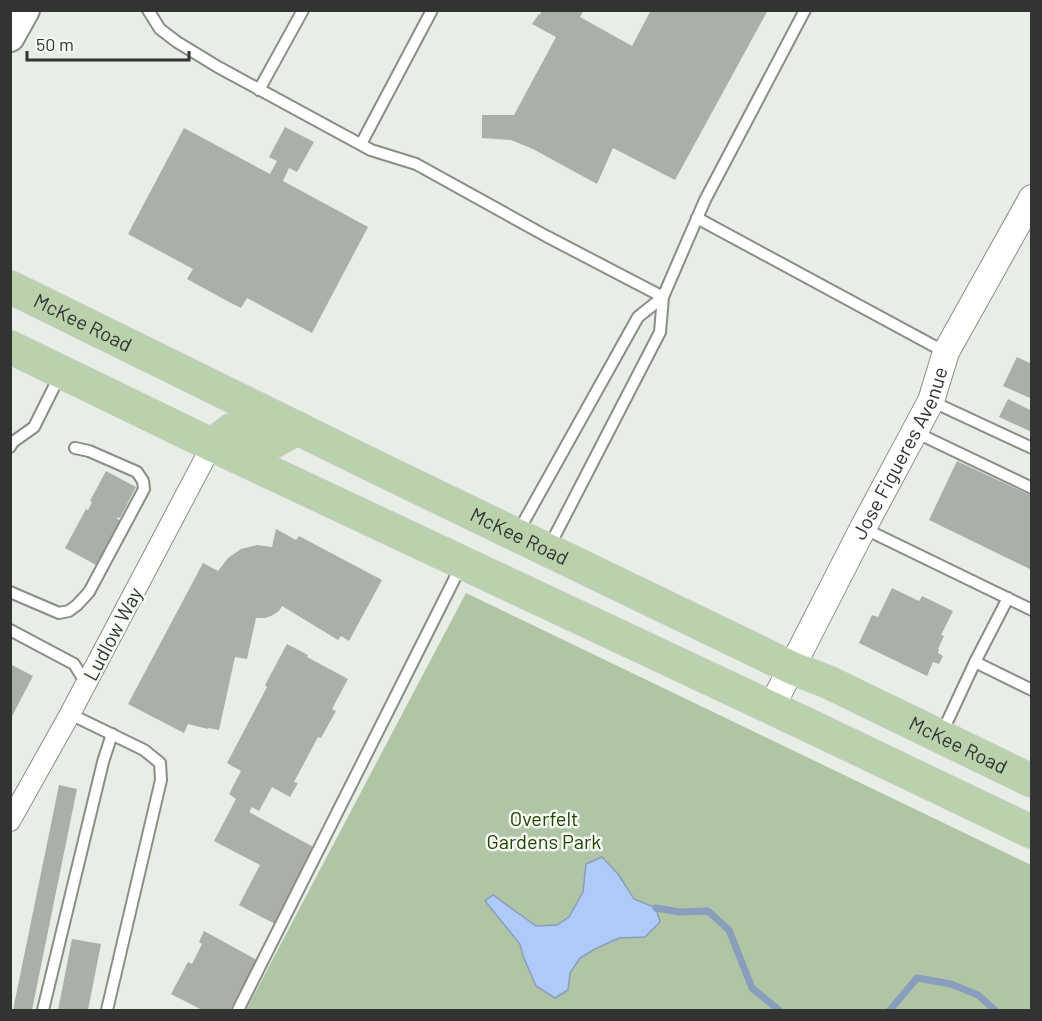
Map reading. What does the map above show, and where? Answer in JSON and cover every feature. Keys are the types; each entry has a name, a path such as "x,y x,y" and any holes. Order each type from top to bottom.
{"main road":[{"path":"10,37 25,10"},
{"name":"McKee Road","path":"13,287 516,535 1032,781"},
{"path":"12,351 62,372 462,564 499,579 1032,832"},
{"path":"212,445 231,430 249,431 273,442 298,429"}],"street":[{"name":"Jose Figueres Avenue","path":"771,708 931,401 946,352 1032,198"},
{"name":"Ludlow Way","path":"10,821 87,683 212,445"}],"lane":[{"path":"148,10 160,29 218,67 371,150 416,164 663,297"},
{"path":"260,90 303,10"},
{"path":"361,144 432,10"},
{"path":"548,550 660,332 663,297 705,200 805,10"},
{"path":"697,218 946,352"},
{"path":"516,535 638,317 663,297"},
{"path":"10,447 13,442 34,427 62,372"},
{"path":"931,401 1032,448"},
{"path":"915,432 1032,488"},
{"path":"10,592 59,613 69,611 77,605 89,592 144,489 143,481 137,472 89,451 75,448"},
{"path":"863,528 1032,610"},
{"path":"238,1011 462,564"},
{"path":"940,736 1008,598"},
{"path":"10,630 74,664 87,683"},
{"path":"975,662 1032,690"},
{"path":"70,714 144,750 160,763 161,780 107,1011"},
{"path":"43,1011 112,734"}],"green space":[{"name":"Overfelt Gardens Park","path":"466,593 1031,865 1031,1010 246,1010"}],"water":[{"path":"602,857 618,874 634,899 656,908 660,922 645,937 619,938 580,958 570,973 568,990 555,998 536,986 520,944 485,901 493,895 536,926 557,925 569,917 583,892 586,864"}],"building":[{"path":"542,10 584,10 580,17 632,46 651,10 768,10 675,180 613,148 597,184 533,149 511,140 482,138 482,115 514,115 556,37 532,24"},
{"path":"285,127 314,142 297,172 289,168 283,181 368,227 312,333 247,298 241,308 229,302 187,279 193,269 128,234 184,128 270,174 277,161 269,157"},
{"path":"1017,357 1032,364 1032,399 1003,386"},
{"path":"1008,399 1032,411 1032,432 999,417"},
{"path":"957,461 1032,496 1032,570 929,520"},
{"path":"106,471 136,487 120,518 118,517 117,519 120,520 96,565 65,548 86,509 88,510 92,502 90,501"},
{"path":"276,529 296,540 299,536 382,580 349,641 341,636 338,640 282,606 271,616 256,618 247,659 235,657 219,730 188,724 184,733 128,704 203,563 218,571 228,558 241,549 257,545 272,547"},
{"path":"892,588 919,601 922,596 953,611 941,635 944,636 938,653 943,656 939,664 933,662 927,676 859,643 872,615 878,617"},
{"path":"287,644 348,679 332,709 336,711 321,738 318,737 294,782 298,783 290,797 272,787 259,811 252,807 249,812 317,849 277,925 239,905 260,865 214,841 236,799 229,794 241,771 227,763"},
{"path":"10,664 33,676 10,720"},
{"path":"59,785 77,789 32,1010 13,1010"},
{"path":"204,931 257,960 230,1010 202,1010 171,994 188,962 192,964 202,944 199,942"},
{"path":"72,939 101,944 88,1010 58,1010"}],"waterway":[{"path":"656,908 680,912 708,911 729,930 752,988 779,1010"},
{"path":"890,1010 917,978 951,984 978,995 995,1010"}]}
